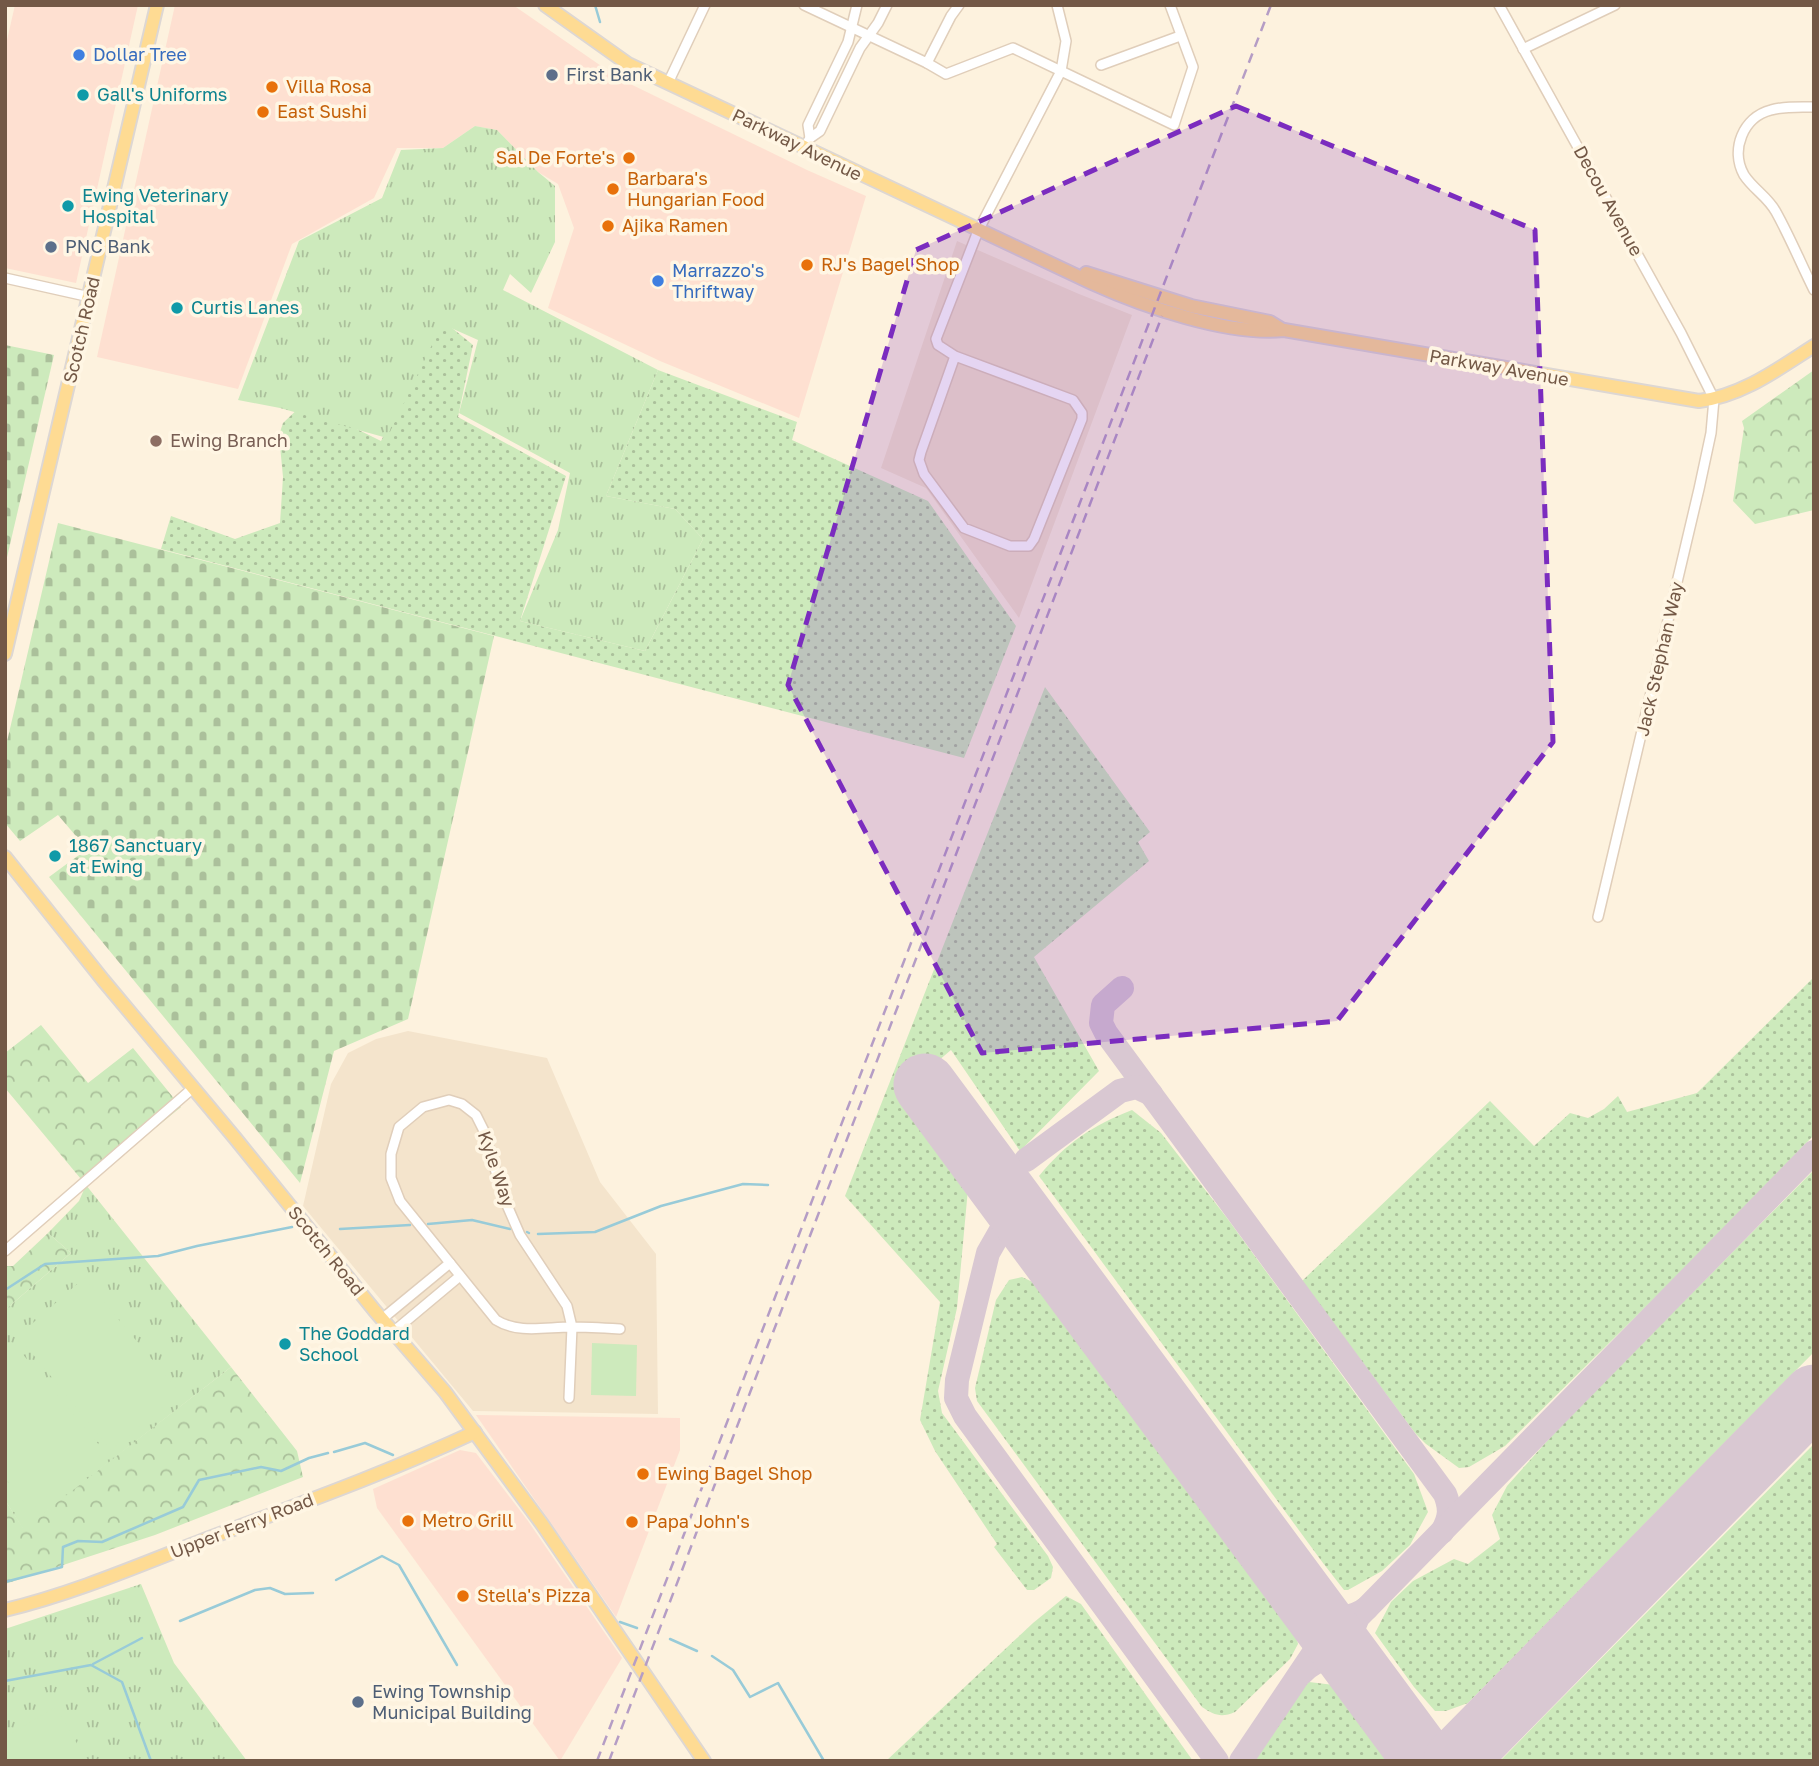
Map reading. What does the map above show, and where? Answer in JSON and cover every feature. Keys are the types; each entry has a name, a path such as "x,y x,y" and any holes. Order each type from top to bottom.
{"main road":[{"name":"Scotch Road","path":"5,654 157,5"},
{"name":"Parkway Avenue","path":"545,5 628,64 807,143 978,231 1108,290 1171,312 1256,331 1284,330 1684,400 1714,399"},
{"path":"1714,399 1738,392 1814,346"},
{"name":"Scotch Road","path":"5,857 103,980 445,1392 548,1532 704,1761"},
{"name":"Upper Ferry Road","path":"5,1610 58,1595 194,1544 398,1466 475,1432"}],"street":[{"path":"668,83 705,5"},
{"path":"804,5 946,74 1013,48 1174,125 1192,67 1170,5"},
{"path":"807,143 808,125 848,42 857,5"},
{"path":"807,143 820,131 860,48 887,5"},
{"path":"927,63 951,16 960,5"},
{"path":"955,356 921,452 920,468 964,528 1010,546 1029,546 1034,540 1082,419 1082,412 1073,400 955,356 938,345 936,340 978,231 1061,71 1066,41 1057,5"},
{"name":"Decou Avenue","path":"1499,5 1681,333 1714,399"},
{"path":"1523,49 1615,5"},
{"path":"1101,65 1180,36"},
{"path":"1814,107 1781,108 1762,113 1747,125 1742,134 1738,154 1743,173 1776,212 1814,290"},
{"path":"5,278 90,297"},
{"name":"Jack Stephan Way","path":"1598,917 1699,489 1711,432 1714,399"},
{"path":"5,1251 193,1088"},
{"name":"Kyle Way","path":"569,1398 572,1327 567,1306 516,1225 503,1196 484,1131 476,1115 462,1104 449,1100 423,1107 399,1127 391,1154 391,1178 400,1201 496,1320 517,1328 572,1327 620,1329"},
{"path":"382,1319 450,1263"},
{"path":"393,1332 460,1276"}],"highlighted area":[{"path":"1236,106 1535,230 1553,742 1337,1021 982,1053 788,685 916,250"}],"shaded area":[{"path":"15,5 138,5 76,283 5,268 5,49"},
{"path":"175,5 513,5 620,79 866,196 799,418 660,361 548,308 574,228 558,184 538,172 497,130 475,126 443,148 397,148 374,198 292,244 238,389 97,357"},
{"path":"957,241 1132,315 1019,618 926,488 881,468"},
{"path":"408,1031 547,1058 600,1182 656,1254 658,1414 473,1411 303,1206 331,1084 348,1053 376,1039"},
{"path":"476,1415 680,1418 680,1450 616,1617"},
{"path":"460,1450 476,1453 528,1521 622,1658 560,1761 377,1508 373,1489"}],"green space":[{"path":"475,126 497,130 555,186 555,242 531,293 510,274 503,290 658,370 606,496 675,509 703,539 645,651 520,621 558,530 570,473 459,413 478,340 442,324 387,438 280,408 238,400 299,241 382,198 401,150 443,148"},
{"path":"441,319 473,345 458,417 566,476 520,621 645,651 703,539 675,509 606,496 658,370 797,422 792,440 928,501 1016,626 964,758 161,549 171,516 235,539 280,523 283,477 279,435 283,423 304,403 381,441"},
{"path":"5,345 54,355 5,566"},
{"path":"1814,370 1814,510 1755,524 1733,501 1744,428 1742,421"},
{"path":"58,523 494,636 408,1019 334,1051 300,1183 49,877 87,849 58,815 20,841 5,823 5,750"},
{"path":"1045,687 1150,832 1138,842 1149,861 1034,957 1099,1071 1020,1151 951,1050 898,1095 968,1189 957,1308 938,1391 942,1413 1048,1556 1053,1567 1051,1578 1034,1590 1027,1590 994,1547 997,1544 935,1451 920,1420 940,1302 845,1196"},
{"path":"1814,977 1814,1135 1695,1258 1505,1446 1469,1467 1459,1468 1426,1444 1302,1281 1490,1101 1534,1146 1570,1113 1588,1118 1604,1109 1618,1096 1627,1112 1697,1093"},
{"path":"41,1025 88,1083 133,1048 181,1107 86,1185 5,1088 5,1053"},
{"path":"1132,1110 1161,1133 1227,1218 1414,1474 1428,1512 1410,1545 1382,1571 1348,1590 1344,1590 1323,1563 1039,1176 1081,1136"},
{"path":"1814,1170 1814,1352 1468,1703 1446,1711 1435,1711 1375,1633 1391,1602 1413,1581 1454,1559 1468,1564 1500,1539 1492,1515 1507,1486 1564,1422"},
{"path":"86,1185 231,1367 23,1529 5,1500 5,1310 71,1253 48,1233 79,1201"},
{"path":"48,1233 71,1253 5,1310 5,1266 13,1266"},
{"path":"1022,1277 1039,1285 1296,1634 1298,1644 1290,1659 1235,1712 1218,1715 1202,1707 977,1401 975,1388 996,1300 1009,1280"},
{"path":"84,1278 180,1393 111,1450 18,1336"},
{"path":"592,1343 637,1345 636,1396 591,1395"},
{"path":"15,1345 105,1452 30,1510 5,1478 5,1353"},
{"path":"231,1367 297,1451 303,1477 155,1535 5,1584 5,1500 23,1528"},
{"path":"1814,1444 1814,1761 1500,1761 1542,1718"},
{"path":"141,1584 174,1663 247,1761 5,1761 5,1629"},
{"path":"1066,1596 1081,1604 1193,1761 886,1761 1033,1623"},
{"path":"1309,1682 1334,1685 1390,1761 1253,1761 1301,1689"},
{"path":"56,1707 87,1761 5,1761 5,1737"}],"waterway":[{"path":"595,5 600,22"},
{"path":"538,1234 595,1232 661,1206 743,1184 768,1185"},
{"path":"428,1224 472,1220 510,1229"},
{"path":"340,1229 410,1225"},
{"path":"5,1290 45,1264 158,1256 292,1227"},
{"path":"334,1452 365,1443 393,1455"},
{"path":"5,1582 62,1567 63,1547 78,1541 102,1542 183,1507 199,1480 261,1467 281,1471 309,1458 328,1453"},
{"path":"336,1580 382,1556 399,1565 457,1665"},
{"path":"180,1621 255,1590 270,1588 285,1594 313,1593"},
{"path":"620,1622 637,1628"},
{"path":"93,1664 142,1638"},
{"path":"670,1639 697,1651"},
{"path":"712,1656 733,1670 750,1697 778,1683 824,1761"},
{"path":"5,1681 91,1665 122,1682 151,1761"}],"taxiway":[{"path":"1122,988 1103,1005 1101,1023 1106,1033 1445,1494 1449,1513 1442,1532"},
{"path":"1026,1160 1120,1091 1136,1087 1151,1094"},
{"path":"1352,1662 1350,1636 1358,1617 1814,1152"},
{"path":"1000,1232 988,1253 957,1380 956,1398 965,1416 1217,1761"},
{"path":"1292,1581 1317,1606 1335,1616 1355,1615 1367,1608"},
{"path":"1241,1761 1313,1654 1320,1631 1318,1619 1305,1599"},
{"path":"1302,1673 1326,1659 1351,1666 1365,1679"}],"runway":[{"path":"925,1085 1425,1761"},
{"path":"1455,1761 1814,1396"}],"railway":[{"path":"597,1761 1271,5"},
{"path":"609,1761 1162,316"}],"place":[{"name":"Dollar Tree","path":"79,55"},
{"name":"First Bank","path":"552,75"},
{"name":"Villa Rosa","path":"272,87"},
{"name":"Gall's Uniforms","path":"83,95"},
{"name":"East Sushi","path":"263,112"},
{"name":"Sal De Forte's","path":"629,158"},
{"name":"Barbara's Hungarian Food","path":"613,189"},
{"name":"Ewing Veterinary Hospital","path":"68,206"},
{"name":"Ajika Ramen","path":"608,226"},
{"name":"PNC Bank","path":"51,247"},
{"name":"RJ's Bagel Shop","path":"807,265"},
{"name":"Marrazzo's Thriftway","path":"658,281"},
{"name":"Curtis Lanes","path":"177,308"},
{"name":"Ewing Branch","path":"156,441"},
{"name":"1867 Sanctuary at Ewing","path":"55,856"},
{"name":"The Goddard School","path":"285,1344"},
{"name":"Ewing Bagel Shop","path":"643,1474"},
{"name":"Metro Grill","path":"408,1521"},
{"name":"Papa John's","path":"632,1522"},
{"name":"Stella's Pizza","path":"463,1596"},
{"name":"Ewing Township Municipal Building","path":"358,1702"}]}
